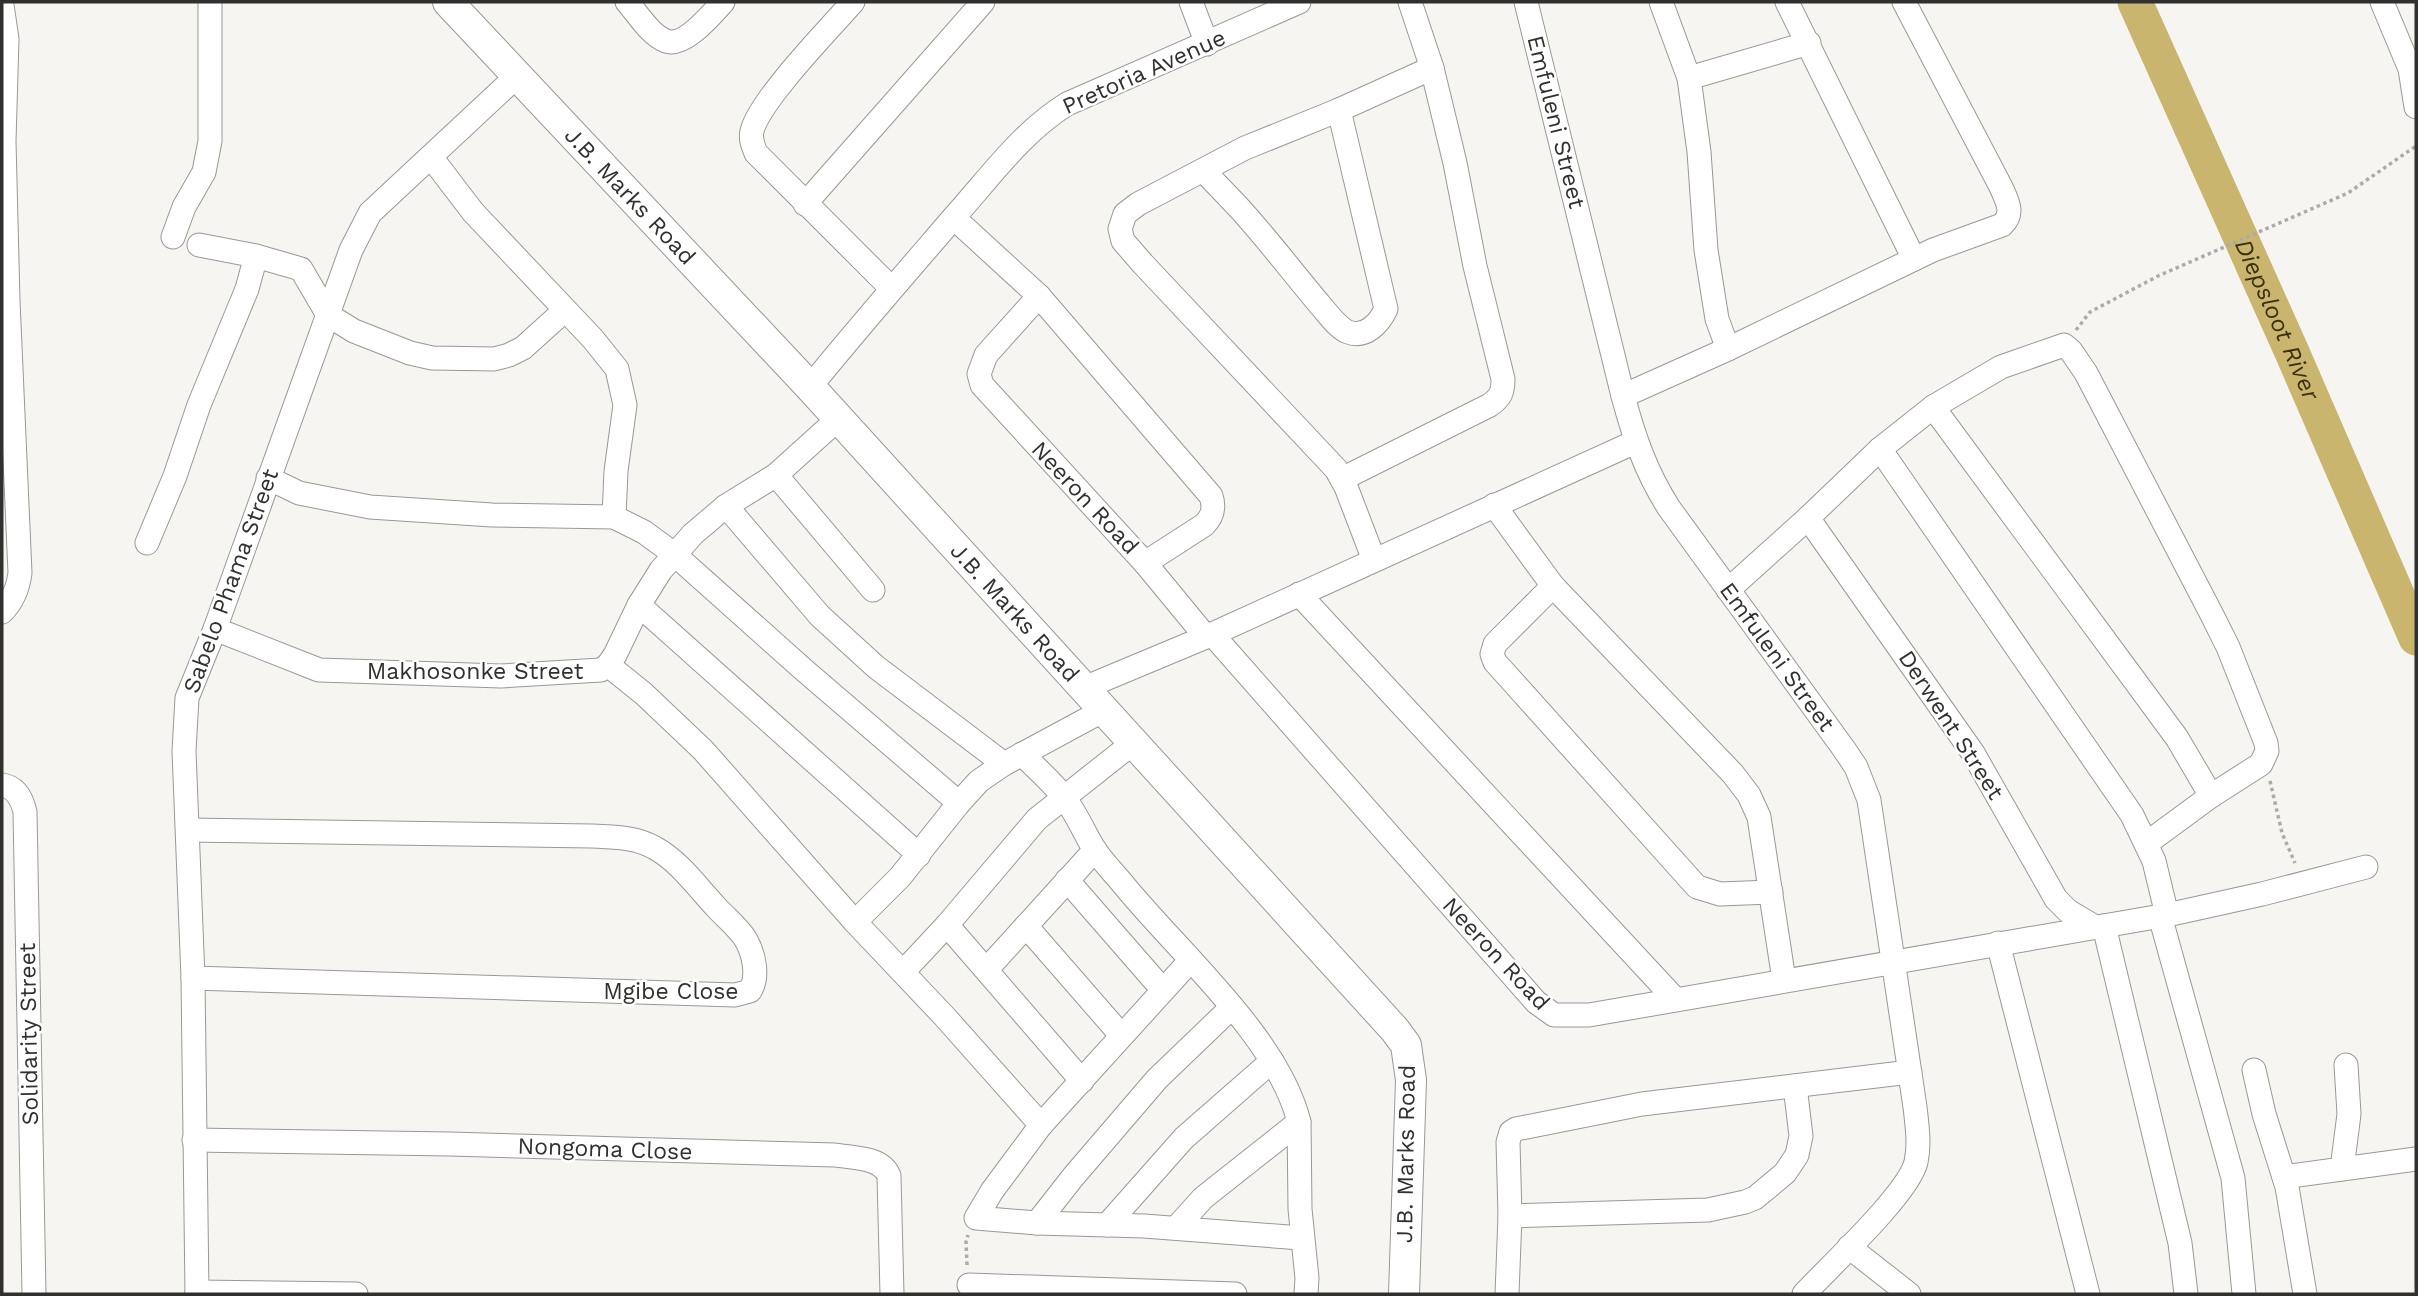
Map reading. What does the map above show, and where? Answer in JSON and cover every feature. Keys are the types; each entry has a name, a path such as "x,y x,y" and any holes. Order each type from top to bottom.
{"street":[{"path":"173,237 184,207 204,172 210,141 210,2"},
{"name":"J.B. Marks Road","path":"448,2 810,387 1282,908 1377,1008 1406,1045 1411,1080 1405,1294"},
{"path":"627,2 660,38 675,43 695,31 723,2"},
{"path":"853,2 762,111 752,131 752,142 756,153 891,288"},
{"path":"805,204 983,2"},
{"path":"1191,2 1207,44"},
{"name":"Pretoria Avenue","path":"810,387 891,288 1018,144 1049,116 1068,104 1299,2"},
{"path":"1342,479 1490,405 1503,392 1503,379 1475,266 1455,163 1432,68 1410,2"},
{"name":"Emfuleni Street","path":"1526,2 1635,442 1658,491 1844,749 1863,784 1875,833 1910,1072 1918,1143 1916,1164 1901,1189 1804,1294"},
{"path":"1661,2 1689,78 1699,152 1708,261 1717,319 1728,349"},
{"path":"1787,2 1914,259"},
{"path":"1623,396 1728,349 1914,259 2002,225 2010,213 2001,187 1904,2"},
{"path":"2382,2 2410,69 2416,107"},
{"path":"2,5 7,39 3,141 8,462 20,573 16,593 2,612"},
{"path":"1689,78 1809,43"},
{"path":"1374,560 1342,479 1326,456 1123,241 1120,229 1125,214 1138,204 1245,148 1432,68"},
{"name":"Sabelo Phama Street","path":"197,1293 193,978 184,751 187,698 215,629 351,250 370,213 517,76"},
{"path":"1203,171 1241,210 1334,320 1348,332 1359,333 1370,329 1380,322 1386,309 1339,110"},
{"path":"431,157 473,212 593,339 617,369 623,386 625,405 616,471 614,517"},
{"path":"954,218 1039,296 1211,496 1214,510 1211,519 1145,563"},
{"path":"199,245 256,256 301,269 328,315 354,331 411,353 432,358 494,359 523,348 564,311"},
{"path":"147,544 175,476 199,405 247,289 256,256"},
{"name":"Neeron Road","path":"1039,296 986,355 979,374 987,393 1145,563 1542,1007 1554,1015 1578,1016 2163,916 2366,867"},
{"path":"1728,590 1880,449 1933,407 2001,367 2064,345 2086,373 2222,636 2266,743 2265,758 2261,764 2211,796 2147,843"},
{"path":"1933,407 2177,738 2211,796"},
{"name":"Makhosonke Street","path":"215,629 319,670 501,676 601,670 608,665 639,604 674,554 726,506 776,475 838,419"},
{"path":"1084,688 1209,636 1635,442"},
{"path":"1880,449 2132,815 2147,843 2157,872 2163,916 2233,1178 2244,1294"},
{"path":"776,475 873,590"},
{"path":"268,478 299,493 370,507 492,515 614,517 644,532 674,554 959,803"},
{"path":"1494,505 1553,586 1733,774 1749,795 1759,817 1784,980"},
{"path":"726,506 820,616 876,667 1013,759 1063,797 1095,850 1141,906 1232,1007 1272,1061 1296,1109 1299,1122 1301,1238 1307,1278 1306,1294"},
{"name":"Derwent Street","path":"1808,518 1973,753 2056,899 2068,911 2100,926"},
{"path":"1553,586 1495,644 1492,654 1495,662 1697,887 1720,894 1771,892"},
{"path":"1299,594 1675,999"},
{"path":"639,604 919,855"},
{"path":"608,665 644,694 703,750 855,922 1041,1125"},
{"path":"855,922 879,900 919,855 979,781 1013,759 1104,710"},
{"path":"903,972 947,925 1037,819 1133,743"},
{"name":"Solidarity Street","path":"2,785 17,793 25,812 34,1294"},
{"name":"Mgibe Close","path":"189,830 564,835 635,840 654,847 667,856 736,927 746,940 755,967 755,980 750,991 735,995 193,978"},
{"path":"987,969 1095,850"},
{"path":"1067,880 1162,989"},
{"path":"947,925 1082,1081"},
{"path":"1027,926 1121,1035"},
{"path":"2100,926 2180,1243 2186,1294"},
{"path":"1998,943 2088,1294"},
{"path":"1190,961 1041,1125 992,1191 976,1218 1176,1228 1301,1238"},
{"path":"1037,1223 1157,1079 1232,1007"},
{"path":"1107,1224 1184,1138 1272,1061"},
{"path":"2342,1169 2349,1114 2346,1065"},
{"path":"2254,1070 2264,1114 2284,1177 2305,1294"},
{"path":"1507,1294 1510,1216 1508,1142 1511,1132 1516,1129 1642,1104 1910,1072"},
{"path":"1510,1216 1708,1210 1755,1198 1785,1173 1797,1155 1801,1136 1795,1086"},
{"path":"1176,1228 1203,1198 1299,1122"},
{"name":"Nongoma Close","path":"194,1140 491,1145 835,1155 861,1159 880,1164 889,1176 892,1294"},
{"path":"2284,1177 2416,1159"},
{"path":"1849,1247 1909,1294"},
{"path":"969,1284 1235,1294"},
{"path":"197,1293 356,1294"}],"path":[{"path":"2064,345 2090,312 2158,276 2348,193 2416,146"},
{"path":"2265,758 2282,833 2304,881"},
{"path":"969,1284 966,1242 969,1229 976,1218"}],"waterway":[{"name":"Diepsloot River","path":"2135,2 2416,638"}]}
